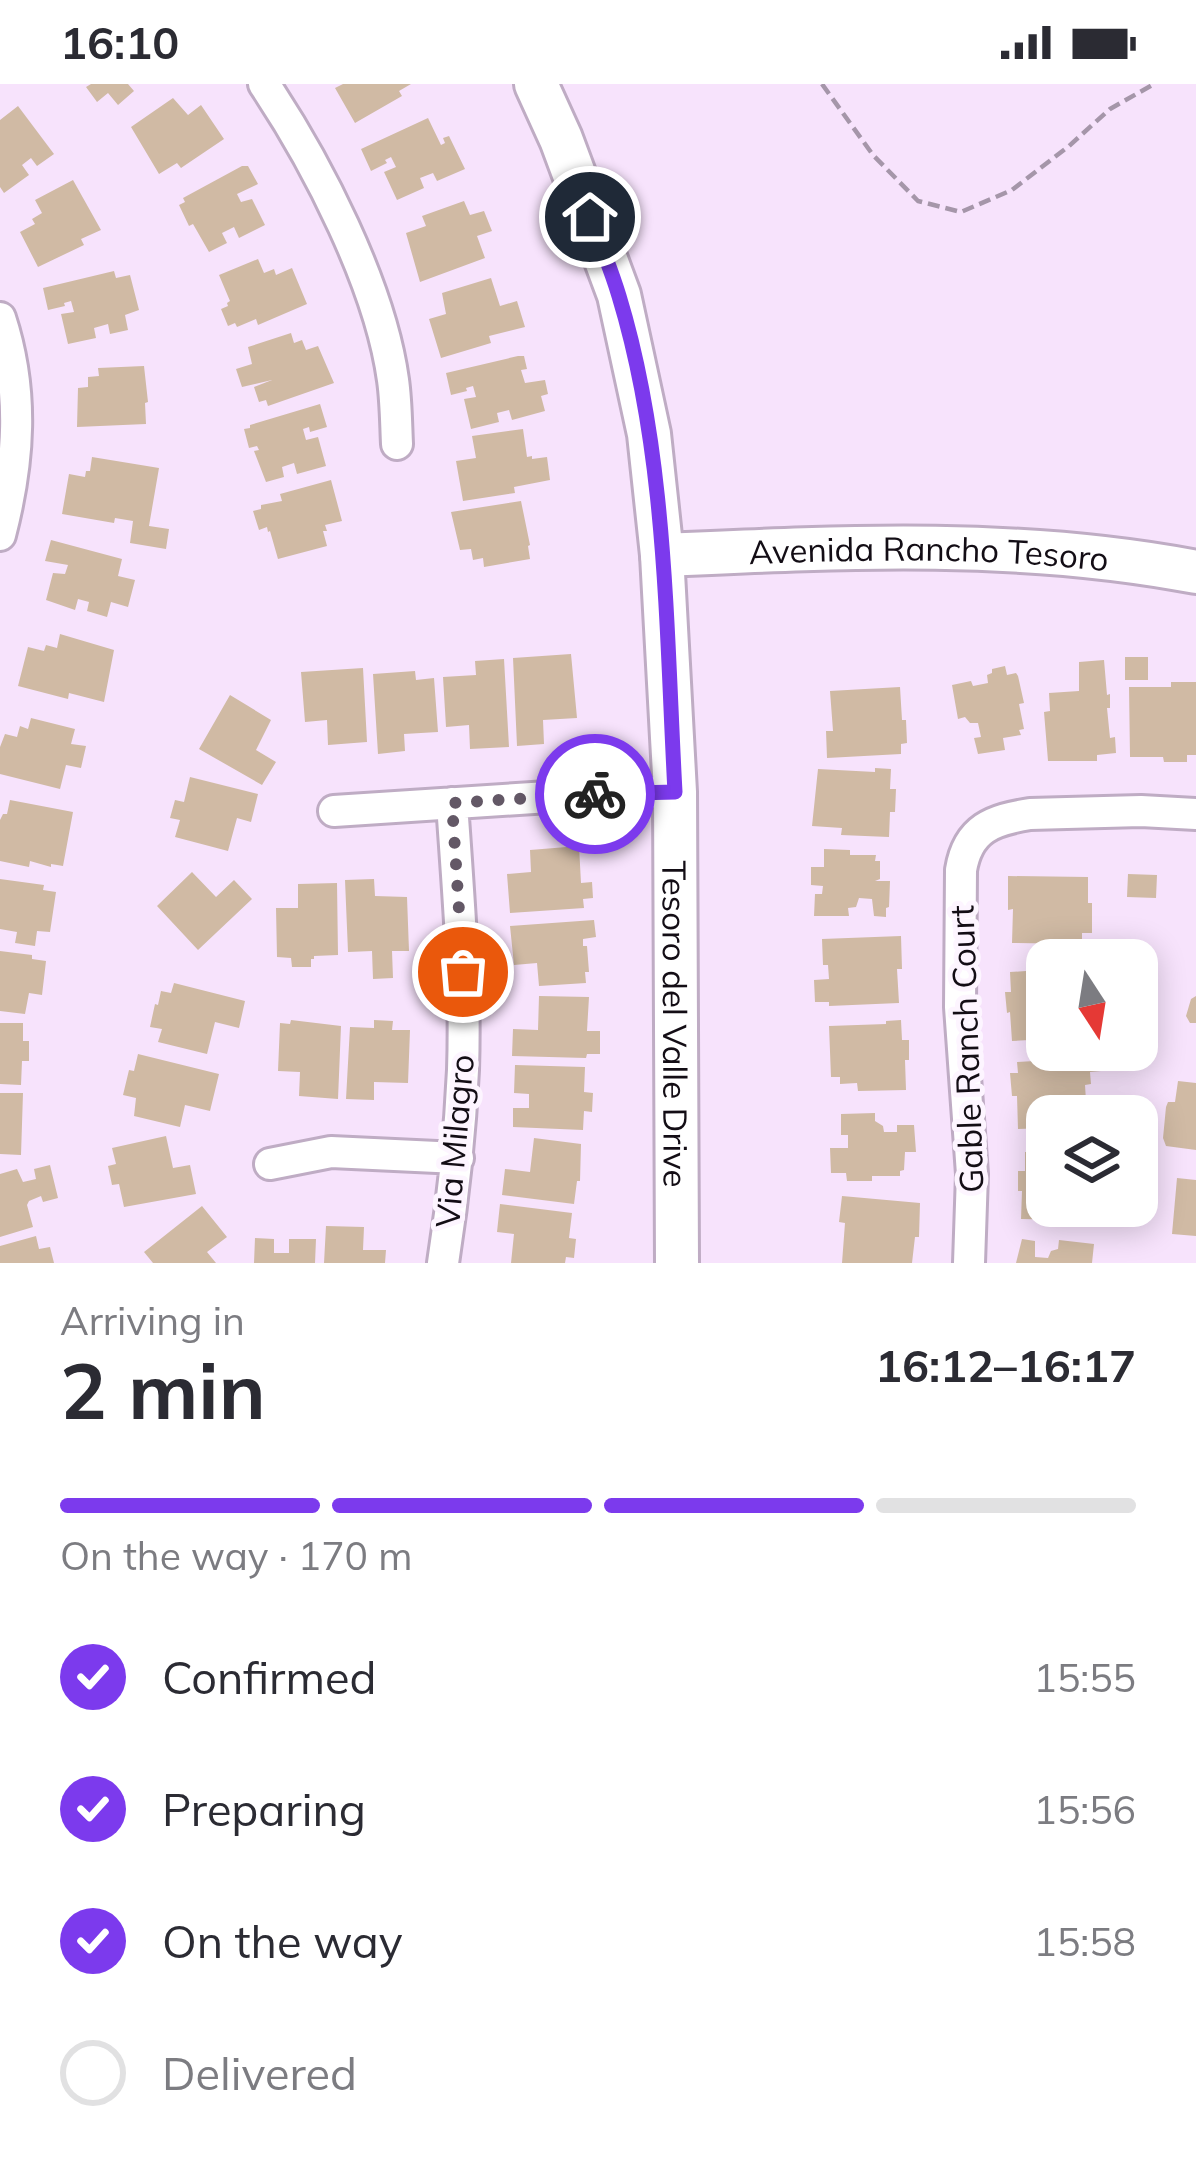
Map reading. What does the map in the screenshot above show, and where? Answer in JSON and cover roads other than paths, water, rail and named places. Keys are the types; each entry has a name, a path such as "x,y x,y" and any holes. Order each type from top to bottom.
{"street":[{"path":"264,84 311,160 362,274 388,354 397,444"},
{"name":"Tesoro del Valle Drive","path":"536,84 619,295 649,434 662,555 675,792 677,1263"},
{"path":"0,318 16,386 18,428 0,535"},
{"name":"Avenida Rancho Tesoro","path":"662,555 913,546 1094,557 1196,572"},
{"path":"334,811 675,792"},
{"name":"Via Milagro","path":"443,1263 458,1158 463,1067 463,972 452,803"},
{"name":"Gable Ranch Court","path":"969,1263 972,1174 960,1007 964,853 973,837 998,821 1030,814 1196,814"},
{"path":"270,1164 331,1152 458,1158"}]}
